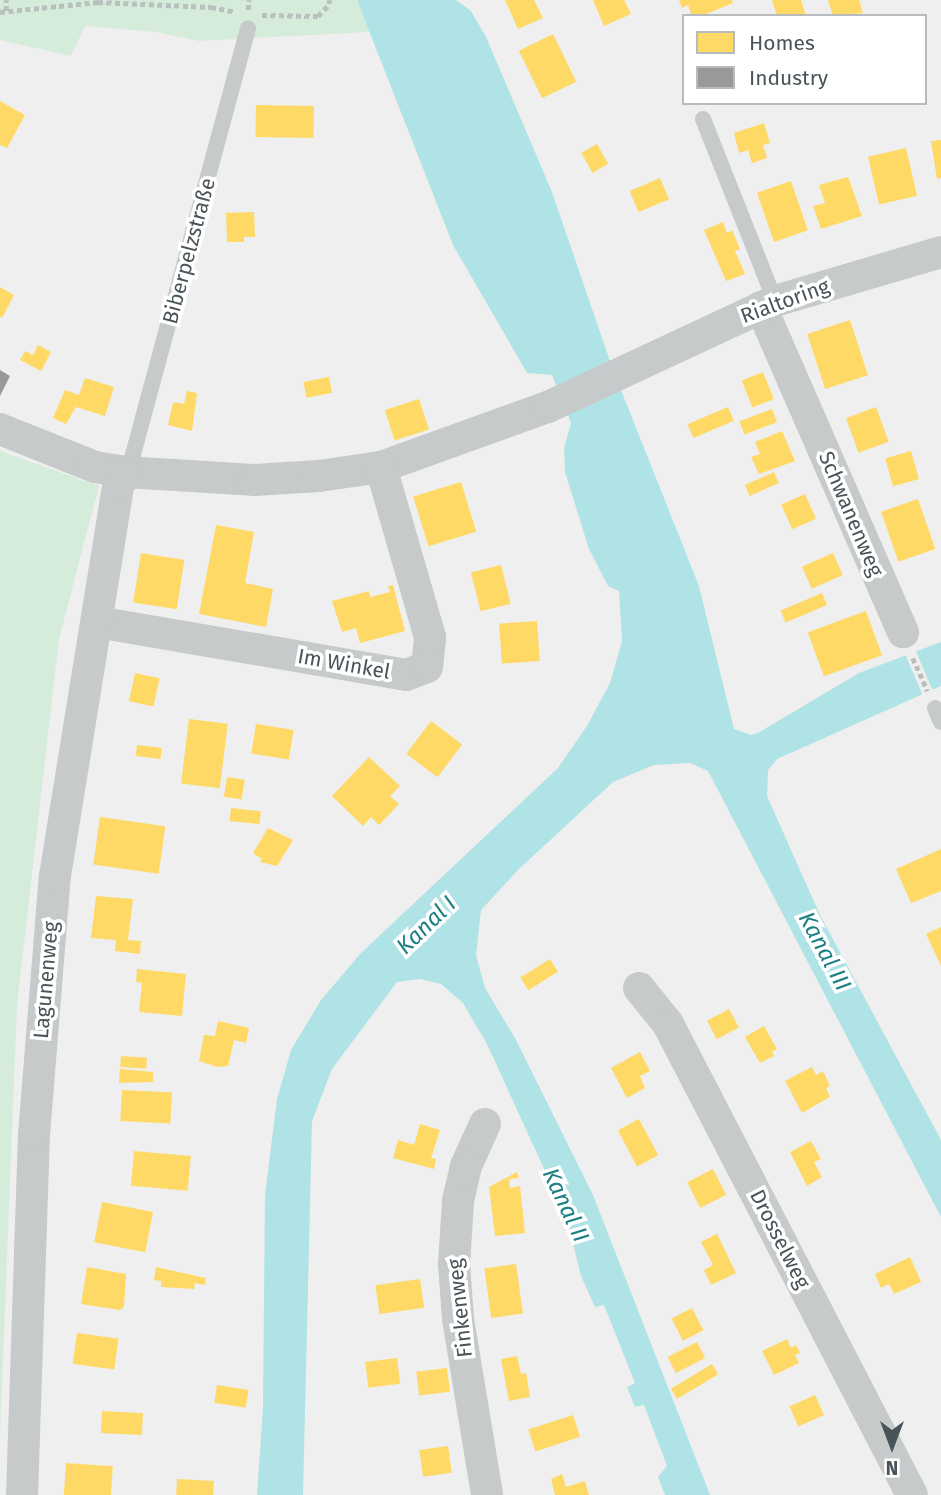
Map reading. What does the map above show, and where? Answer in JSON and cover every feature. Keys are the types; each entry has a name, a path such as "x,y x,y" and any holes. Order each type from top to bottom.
{"street":[{"name":"Rialtoring","path":"381,467 548,407 768,304 941,252"},
{"name":"Schwanenweg","path":"768,304 902,632"},
{"path":"0,429 95,467 125,472 254,480 319,476 381,467"},
{"name":"Im Winkel","path":"97,622 406,674 427,667 430,637 381,467"},
{"name":"Lagunenweg","path":"22,1495 34,1135 43,1005 65,810 118,487 125,472"},
{"name":"Drosselweg","path":"639,988 668,1024 912,1495"},
{"name":"Finkenweg","path":"485,1124 466,1166 458,1201 454,1264 458,1319 487,1495"}],"lane":[{"name":"Biberpelzstraße","path":"125,472 135,449 247,21"},
{"path":"704,119 768,304"}],"path":[{"path":"6,0 3,11 98,2 211,7 247,21 318,16 329,0"},
{"path":"902,632 938,715"}],"green space":[{"path":"0,0 357,0 370,32 199,41 155,32 85,26 71,56 0,40"},
{"path":"0,451 99,486 59,639 17,1005 0,1437"}],"water":[{"path":"357,0 456,0 471,11 486,37 552,192 613,370 699,586 734,729 751,735 758,733 859,673 941,642 941,686 777,759 768,770 767,796 820,915 941,1140 941,1217 708,771 690,763 654,765 613,782 519,869 481,910 476,955 485,988 516,1040 593,1195 710,1495 665,1495 658,1477 667,1466 644,1405 635,1407 627,1387 635,1383 604,1305 595,1307 581,1276 567,1219 487,1044 463,1003 441,984 420,979 397,982 332,1069 312,1121 303,1495 257,1495 263,1407 265,1195 277,1099 291,1050 321,1000 361,953 558,768 587,726 610,683 622,641 619,591 608,586 589,549 565,472 564,448 571,423 552,375 527,373 453,245"}],"pier":[{"path":"915,649 934,693 924,697 905,653"}],"building: Homes":[{"path":"505,0 534,0 543,18 518,29"},
{"path":"593,0 624,0 631,14 604,26"},
{"path":"679,0 732,0 733,3 706,14 691,14 688,5 682,8"},
{"path":"772,0 801,0 805,14 776,14"},
{"path":"828,0 859,0 863,13 853,14 832,14"},
{"path":"553,34 576,82 542,98 519,51"},
{"path":"0,101 25,115 7,148 0,145"},
{"path":"256,105 314,106 313,138 255,137"},
{"path":"764,123 770,143 763,145 767,158 752,163 748,150 739,153 734,133"},
{"path":"941,140 941,178 937,179 931,141"},
{"path":"597,144 608,164 592,173 581,153"},
{"path":"906,148 917,196 879,205 868,157"},
{"path":"848,177 862,216 821,229 813,206 825,203 819,185"},
{"path":"660,178 669,199 639,212 630,191"},
{"path":"791,181 808,230 774,242 757,193"},
{"path":"254,212 255,237 244,237 244,242 227,242 226,213"},
{"path":"723,222 727,233 732,230 740,249 735,251 745,274 726,281 704,230"},
{"path":"0,287 14,295 2,318 0,317"},
{"path":"850,320 868,375 825,389 807,334"},
{"path":"38,345 51,352 41,371 20,360 25,351 33,355"},
{"path":"763,372 774,399 753,408 742,381"},
{"path":"329,377 332,393 307,398 303,382"},
{"path":"85,378 114,387 105,416 76,407 66,424 53,418 65,390 79,395"},
{"path":"187,391 197,393 192,431 168,425 173,402 184,404"},
{"path":"419,399 429,429 395,441 385,410"},
{"path":"728,407 734,421 693,438 687,424"},
{"path":"876,407 889,442 859,453 846,418"},
{"path":"772,409 777,422 744,435 739,422"},
{"path":"782,431 795,461 759,474 751,457 760,454 755,442"},
{"path":"911,451 919,479 893,486 885,458"},
{"path":"774,472 779,483 750,496 745,485"},
{"path":"461,482 476,532 428,546 413,497"},
{"path":"805,494 816,519 792,529 781,505"},
{"path":"918,499 935,549 898,562 881,512"},
{"path":"216,525 254,532 245,583 273,589 266,627 199,614"},
{"path":"141,553 184,560 177,609 133,602"},
{"path":"833,553 843,575 812,589 802,567"},
{"path":"501,565 511,604 481,611 471,572"},
{"path":"393,585 405,631 360,643 356,628 342,632 332,601 369,591 370,597 390,592 388,586"},
{"path":"822,593 827,605 786,623 781,611"},
{"path":"866,611 882,655 824,676 808,632"},
{"path":"537,621 540,661 502,664 499,624"},
{"path":"135,673 159,678 153,707 129,701"},
{"path":"189,719 228,724 220,788 181,784"},
{"path":"431,721 462,744 437,777 406,754"},
{"path":"256,724 294,730 289,760 251,754"},
{"path":"137,745 162,748 160,759 136,756"},
{"path":"369,757 400,786 390,796 399,804 379,825 371,817 363,826 332,796"},
{"path":"227,777 245,780 242,800 224,797"},
{"path":"231,808 261,811 259,824 230,821"},
{"path":"100,817 165,826 159,874 93,865"},
{"path":"268,828 293,840 277,866 260,862 262,859 253,853"},
{"path":"941,849 941,891 911,903 896,869"},
{"path":"96,896 133,899 128,940 141,941 140,954 115,951 116,940 91,938"},
{"path":"941,927 941,966 926,934"},
{"path":"550,959 558,972 528,990 520,978"},
{"path":"137,969 186,974 182,1016 139,1012 142,983 136,982"},
{"path":"729,1009 739,1028 717,1039 707,1021"},
{"path":"218,1021 249,1028 246,1043 234,1040 228,1066 217,1067 199,1061 204,1035 215,1036"},
{"path":"764,1026 777,1049 772,1052 774,1056 760,1063 745,1037"},
{"path":"640,1052 650,1071 640,1076 645,1088 627,1098 611,1068"},
{"path":"121,1056 147,1058 146,1069 120,1067"},
{"path":"812,1067 816,1075 823,1071 830,1086 826,1088 830,1097 802,1113 785,1081"},
{"path":"120,1069 153,1072 153,1082 119,1083"},
{"path":"122,1090 172,1093 170,1124 120,1121"},
{"path":"639,1119 658,1155 637,1166 618,1130"},
{"path":"420,1124 440,1130 431,1158 436,1159 434,1169 393,1158 398,1140 414,1145"},
{"path":"811,1141 821,1159 814,1162 822,1177 807,1186 790,1152"},
{"path":"134,1151 191,1156 188,1191 131,1186"},
{"path":"713,1169 726,1195 700,1208 687,1182"},
{"path":"517,1172 519,1178 509,1179 510,1188 520,1186 525,1233 495,1236 489,1187"},
{"path":"102,1202 153,1212 145,1252 94,1242"},
{"path":"717,1234 736,1273 711,1285 704,1270 713,1265 701,1242"},
{"path":"910,1257 921,1282 894,1294 889,1284 881,1288 875,1274"},
{"path":"516,1264 523,1314 491,1318 484,1268"},
{"path":"87,1267 126,1274 124,1307 120,1310 81,1304"},
{"path":"156,1267 206,1278 205,1285 195,1283 194,1289 161,1287 161,1281 154,1280"},
{"path":"420,1279 424,1308 379,1314 375,1285"},
{"path":"692,1308 703,1330 683,1341 672,1318"},
{"path":"77,1333 119,1339 114,1370 73,1364"},
{"path":"787,1339 791,1348 796,1345 800,1353 795,1355 799,1363 774,1375 762,1351"},
{"path":"697,1342 705,1358 676,1373 668,1357"},
{"path":"517,1356 521,1374 526,1373 530,1397 509,1401 501,1359"},
{"path":"397,1358 400,1384 368,1388 365,1362"},
{"path":"712,1364 718,1374 677,1399 671,1389"},
{"path":"447,1368 450,1392 419,1396 416,1372"},
{"path":"217,1385 249,1390 246,1408 214,1403"},
{"path":"815,1395 824,1415 798,1426 789,1406"},
{"path":"102,1411 143,1413 142,1435 101,1433"},
{"path":"573,1415 580,1437 535,1451 528,1430"},
{"path":"448,1446 452,1473 423,1477 419,1450"},
{"path":"66,1463 113,1466 111,1495 64,1495"},
{"path":"562,1474 566,1487 585,1481 589,1495 555,1495 551,1479"},
{"path":"177,1479 214,1481 213,1495 176,1495"}],"building: Industry":[{"path":"0,370 10,376 0,396"}],"water label":[{"name":"Kanal I","path":"426,925"},
{"name":"Kanal III","path":"825,951"},
{"name":"Kanal II","path":"566,1205"}]}
